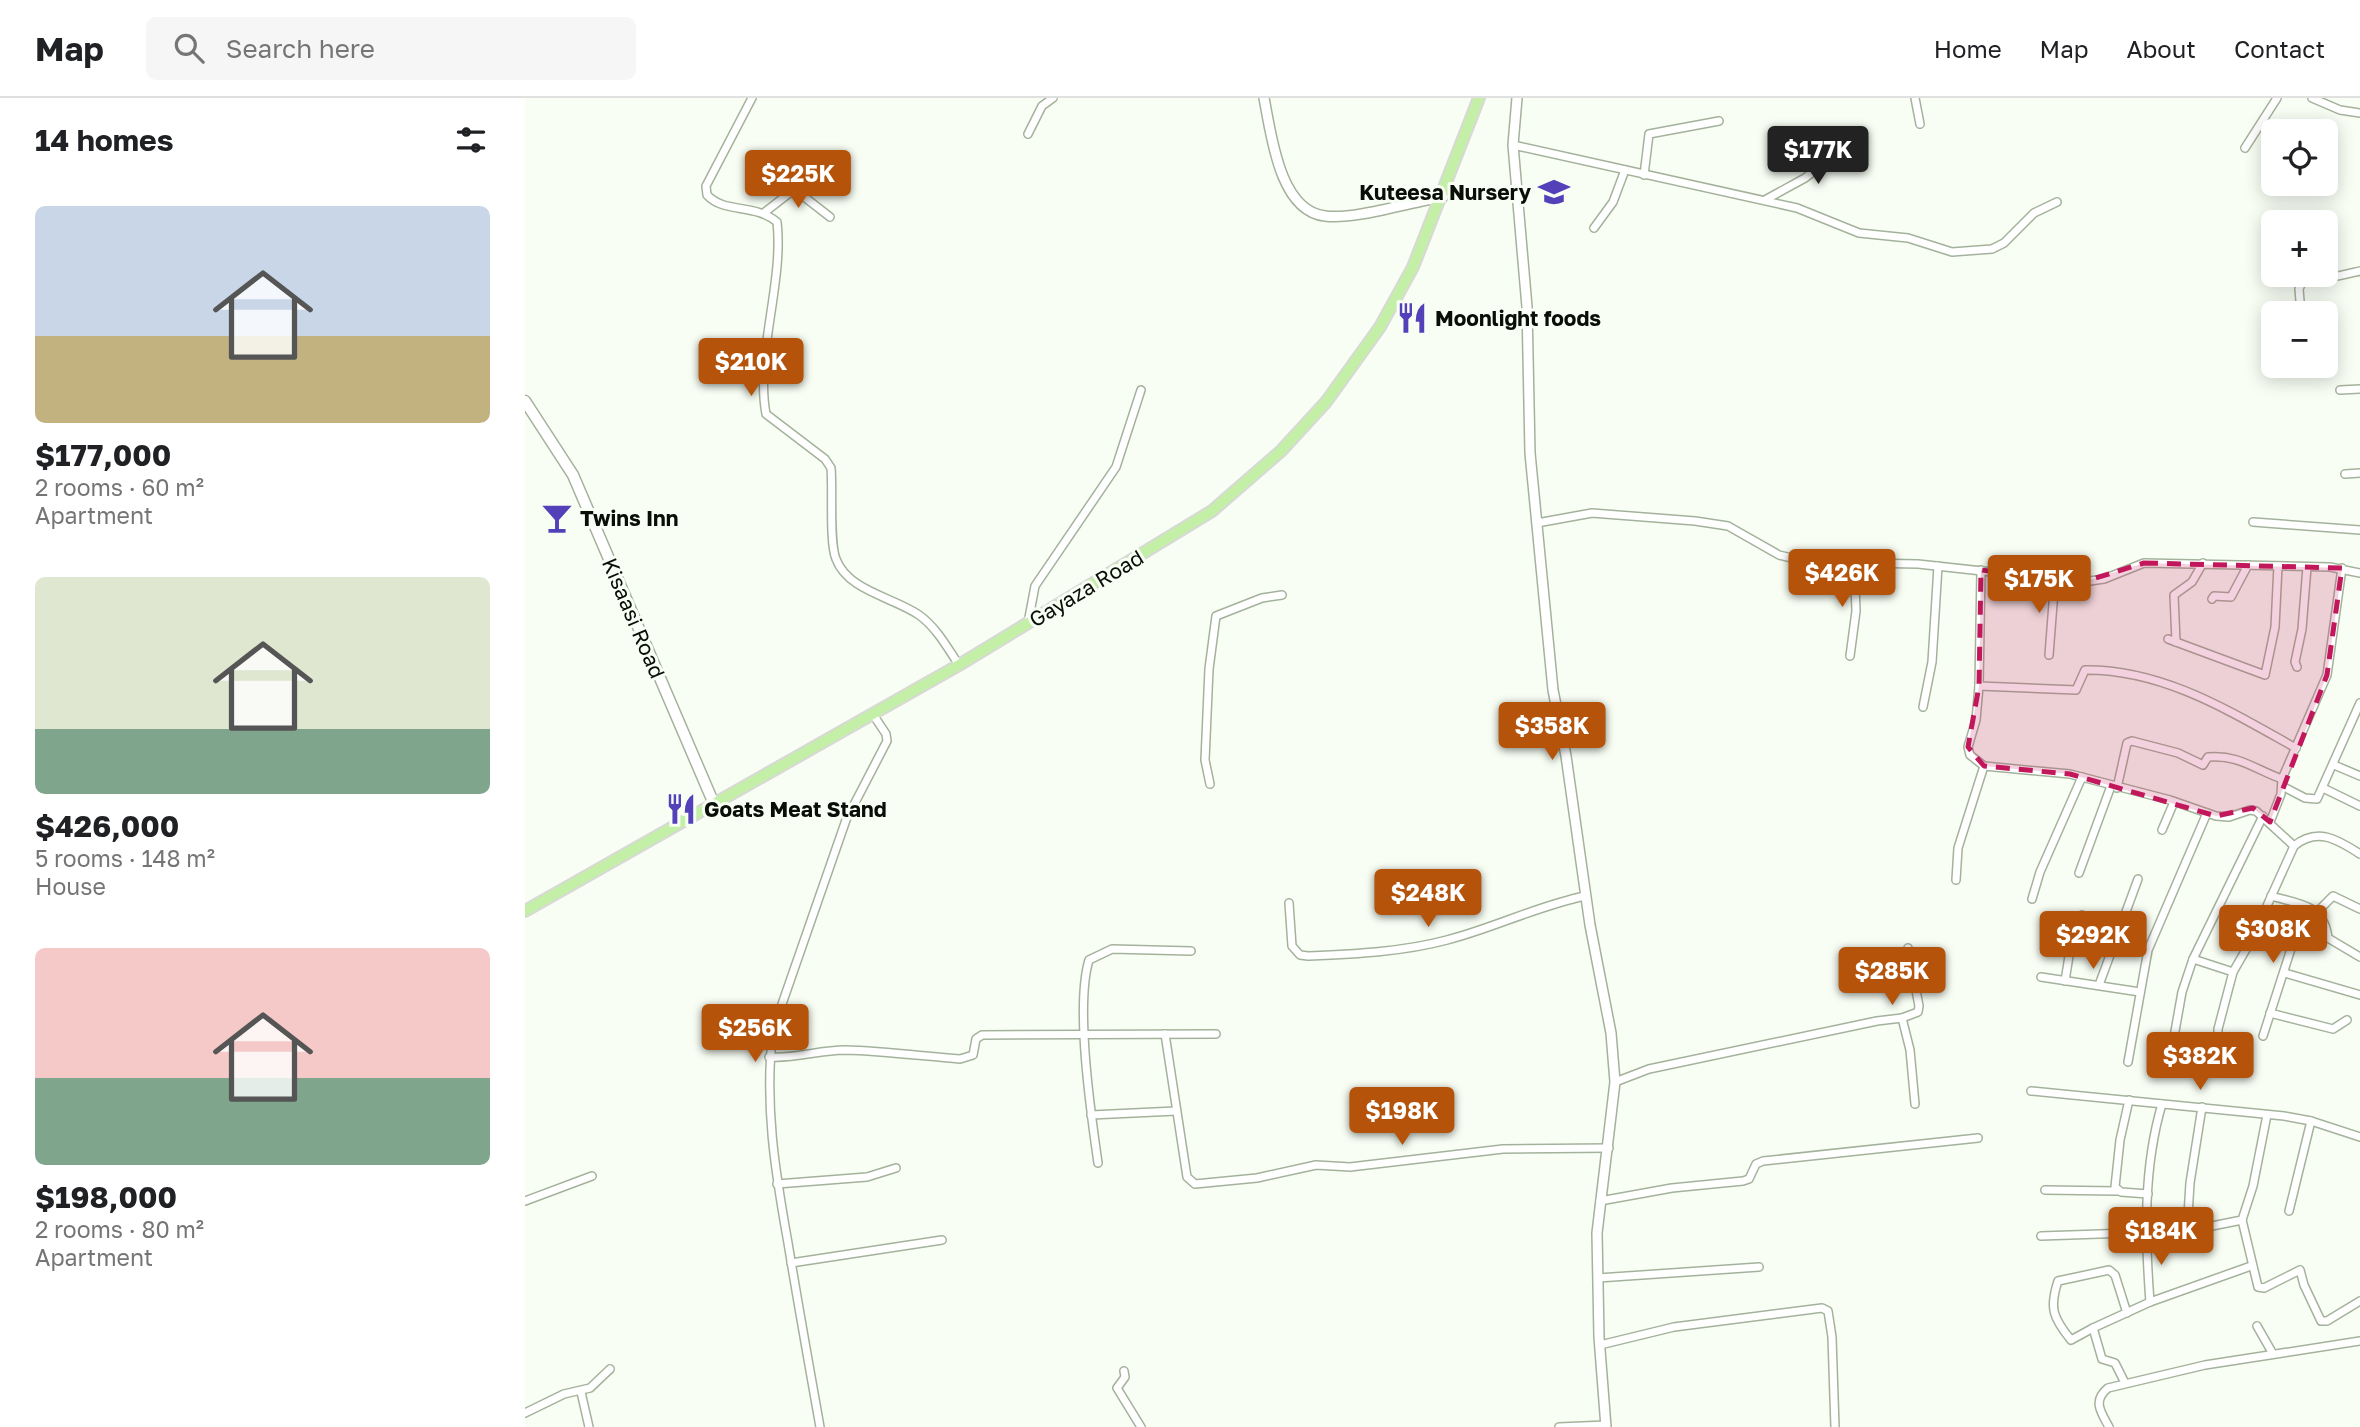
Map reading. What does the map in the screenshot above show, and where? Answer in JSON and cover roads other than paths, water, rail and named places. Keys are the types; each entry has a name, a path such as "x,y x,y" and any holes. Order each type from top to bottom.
{"main road":[{"name":"Gayaza Road","path":"525,911 1028,624 1212,511 1281,451 1325,401 1380,327 1413,267 1443,197 1479,98"},
{"name":"Kisaasi Road","path":"525,401 573,475 714,804"}],"street":[{"path":"752,98 706,186 707,195 718,204 765,212 777,222 778,257 768,340 766,414 825,460 831,468 834,553 842,568 860,586 919,615 935,630 959,664"},
{"path":"1028,134 1042,106 1053,98"},
{"path":"1264,98 1283,177 1293,195 1316,214 1337,216 1443,197"},
{"path":"1517,98 1513,145 1525,268 1530,453 1553,690 1566,756 1585,896 1611,1033 1615,1082 1609,1148 1600,1201 1598,1279 1606,1426 1559,1427"},
{"path":"1915,98 1920,124"},
{"path":"2245,148 2277,98"},
{"path":"2312,98 2340,110 2360,113"},
{"path":"1644,175 1650,134 1719,121"},
{"path":"1764,201 1805,178 1831,158 1825,144 1830,137"},
{"path":"1513,145 1814,212 1859,233 1900,237 1952,252 1967,253 1992,249 2004,243 2033,214 2057,202"},
{"path":"1594,228 1613,202 1625,170"},
{"path":"765,212 792,191 798,192 830,217"},
{"path":"2338,273 2360,271"},
{"path":"2340,390 2360,389"},
{"path":"1028,624 1035,586 1116,467 1141,390"},
{"path":"2345,474 2360,473"},
{"path":"1537,523 1592,513 1695,521 1728,526 1777,554 1795,559 1938,566 2095,582 2144,563 2342,568 2360,573"},
{"path":"2253,523 2360,530"},
{"path":"1850,656 1856,611 1854,562"},
{"path":"2203,563 2192,582 2175,595 2172,641 2265,675 2275,627 2278,566"},
{"path":"2212,599 2214,596 2231,597 2248,565"},
{"path":"1923,707 1932,662 1938,566"},
{"path":"2297,667 2295,662 2302,629 2307,567"},
{"path":"2270,822 2282,783 2327,674 2342,568"},
{"path":"1981,570 1979,686 1976,720 1968,747 1971,755 1984,766 2082,777 2207,813 2229,817 2250,810 2263,816 2294,846"},
{"path":"2049,655 2055,578"},
{"path":"1210,784 1205,761 1209,669 1216,616 1262,598 1282,595"},
{"path":"1979,686 2076,690 2085,670 2144,676 2178,687 2297,748"},
{"path":"2079,873 2114,787 2127,743 2132,741 2178,753 2203,765 2208,757 2244,760 2258,771 2313,800 2323,788 2360,702"},
{"path":"820,1427 777,1184 769,1116 769,1057 773,1030 846,820 887,741 886,734 872,713"},
{"path":"2334,765 2360,776"},
{"path":"1956,880 1958,848 1984,766"},
{"path":"2032,899 2040,872 2082,777"},
{"path":"2323,788 2360,806"},
{"path":"2162,830 2174,802"},
{"path":"2128,1062 2148,950 2207,813"},
{"path":"2172,1048 2178,1005 2193,960 2263,816"},
{"path":"2218,1050 2218,1029 2233,972 2252,939 2294,846 2307,837 2328,836 2360,853"},
{"path":"2099,985 2138,879"},
{"path":"1289,903 1292,946 1300,955 1308,956 1365,954 1445,941 1554,902 1585,896"},
{"path":"2271,896 2314,910 2326,926 2328,938 2360,957"},
{"path":"2263,1035 2298,927 2314,910 2333,897 2360,909"},
{"path":"2065,981 2069,956 2082,915"},
{"path":"1615,1082 1661,1066 1902,1018 1918,1012 1908,948"},
{"path":"1098,1163 1091,1115 1086,1035 1085,979 1089,960 1112,949 1191,951"},
{"path":"2193,960 2233,972"},
{"path":"2285,973 2360,995"},
{"path":"2041,977 2140,992"},
{"path":"2270,1013 2333,1029 2347,1020"},
{"path":"1902,1018 1910,1051 1915,1104"},
{"path":"1165,1034 1187,1177 1195,1184 1257,1178 1316,1165 1350,1167 1503,1149 1609,1148"},
{"path":"769,1057 789,1058 814,1051 846,1050 960,1059 973,1055 978,1036 1216,1034"},
{"path":"2031,1091 2202,1107 2311,1121 2360,1138"},
{"path":"2117,1191 2120,1140 2129,1100"},
{"path":"2150,1302 2144,1233 2155,1127 2162,1104"},
{"path":"2187,1230 2190,1183 2202,1107"},
{"path":"1091,1115 1176,1111"},
{"path":"2267,1115 2253,1186 2242,1220 2256,1283 2261,1288 2300,1270 2321,1321 2327,1321 2360,1301"},
{"path":"2289,1211 2311,1121"},
{"path":"1600,1201 1672,1188 1743,1181 1749,1179 1756,1164 1763,1161 1978,1138"},
{"path":"777,1184 860,1178 896,1168"},
{"path":"525,1201 592,1176"},
{"path":"2045,1190 2148,1194"},
{"path":"2041,1236 2187,1230 2242,1220"},
{"path":"791,1263 941,1240"},
{"path":"2127,1313 2115,1275 2109,1270 2058,1281 2051,1302 2059,1325 2071,1340 2150,1302 2251,1266"},
{"path":"1598,1279 1759,1267"},
{"path":"1600,1345 1674,1327 1822,1308 1828,1311 1832,1337 1835,1427"},
{"path":"2257,1326 2273,1354"},
{"path":"2092,1328 2102,1359 2115,1363 2125,1383"},
{"path":"2109,1427 2098,1405 2099,1397 2108,1388 2273,1354 2360,1341"},
{"path":"525,1413 564,1394 581,1392 610,1369"},
{"path":"1124,1371 1125,1377 1117,1388 1140,1427"},
{"path":"581,1392 589,1427"}],"place":[{"name":"Kuteesa Nursery","path":"1554,192"},
{"name":"Moonlight foods","path":"1412,318"},
{"name":"Twins Inn","path":"557,518"},
{"name":"Goats Meat Stand","path":"681,809"}]}
